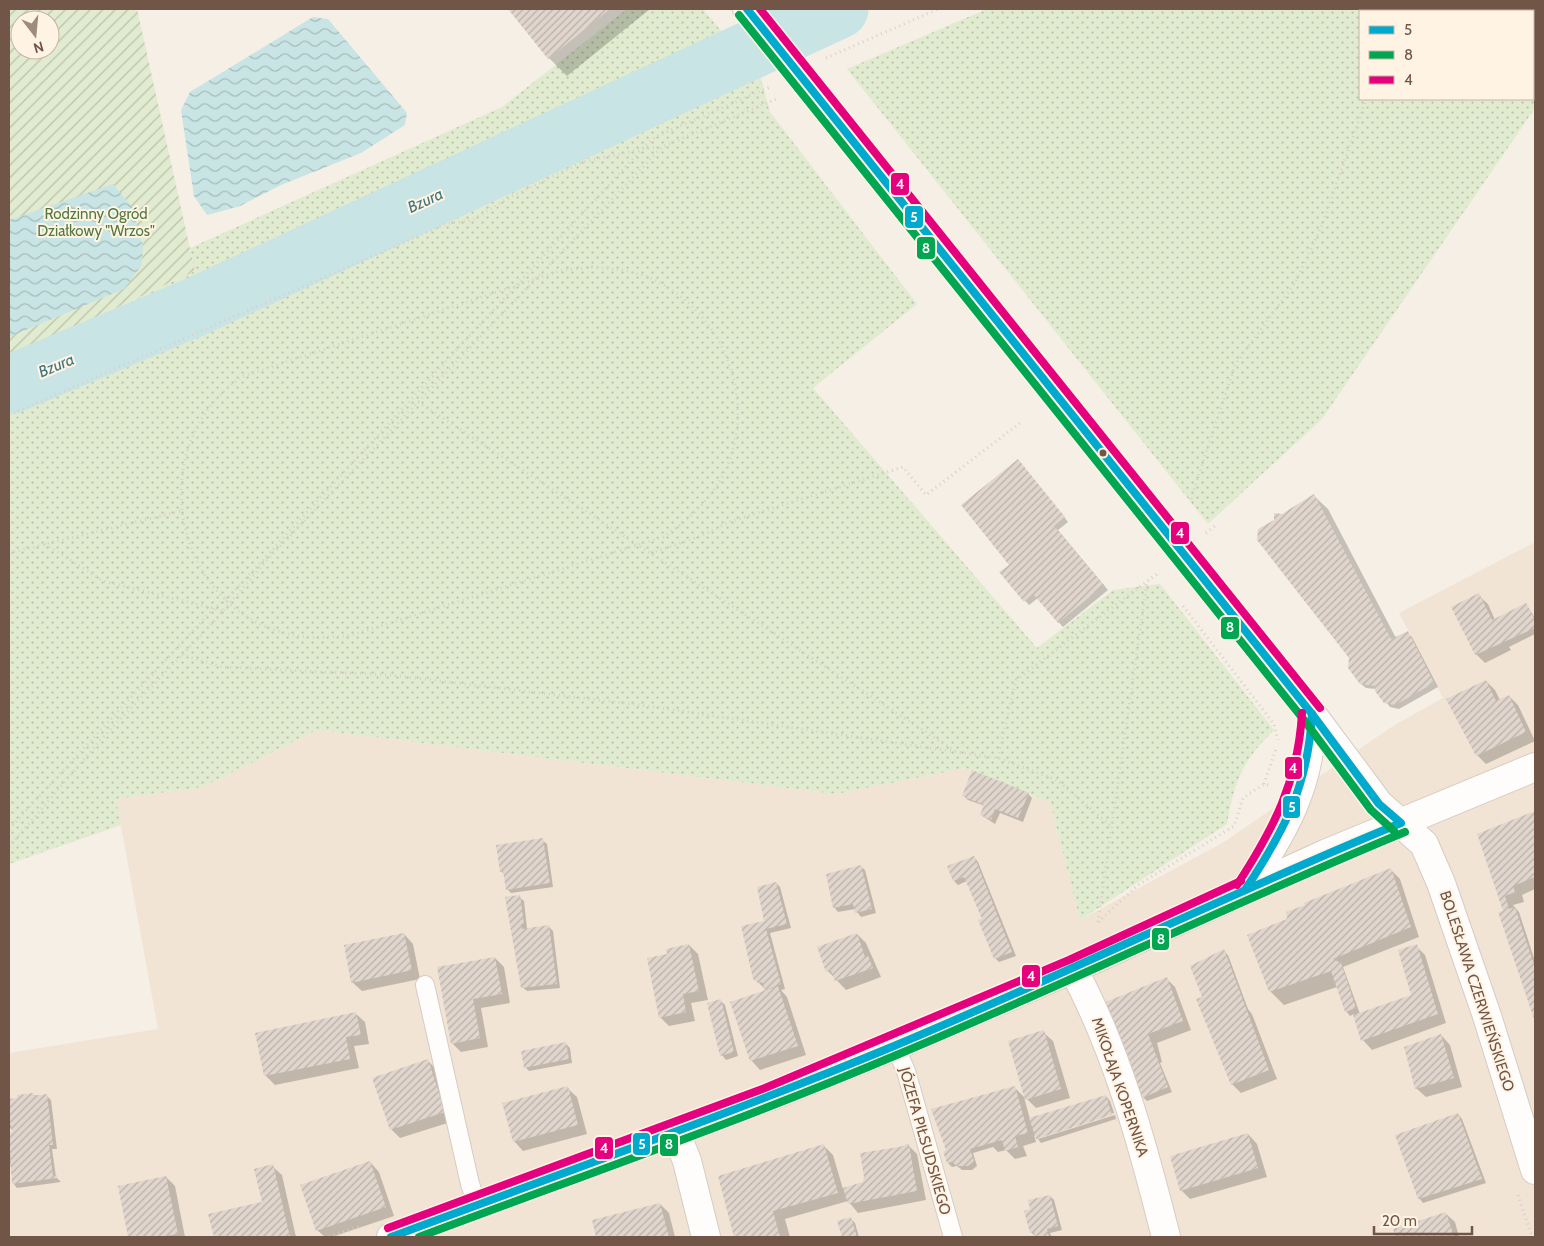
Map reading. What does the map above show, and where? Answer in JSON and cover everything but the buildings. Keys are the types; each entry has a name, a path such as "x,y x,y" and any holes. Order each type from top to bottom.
{"street":[{"name":"BOLESŁAWA CZERWIEŃSKIEGO","path":"747,9 1312,714 1379,804 1424,844 1441,883 1487,1016 1535,1170"},
{"path":"1245,890 1276,843 1299,795 1312,743 1312,714"},
{"path":"391,1237 769,1097 894,1046 1073,969 1325,854 1535,767"},
{"name":"MIKOŁAJA KOPERNIKA","path":"1073,969 1088,997 1138,1129 1166,1237"},
{"path":"675,1131 687,1161 706,1237"}],"lane":[{"path":"425,985 470,1184 477,1204"},
{"name":"JÓZEFA PIŁSUDSKIEGO","path":"894,1046 906,1071 954,1237"}],"path":[{"path":"824,59 938,9"},
{"path":"9,829 214,608 226,600 642,149 655,137 775,85"},
{"path":"9,414 446,224 472,220 507,199 582,162 642,149 662,148 783,96"},
{"path":"1191,499 1235,365 1295,283 1323,223 1366,100"},
{"path":"9,847 105,735 224,611 269,558 662,148"},
{"path":"592,267 620,269 647,277 672,290 694,307 713,329 726,353 735,380 738,409 736,437 728,464 715,489 697,511 663,537 352,635 328,638 304,637 280,632 257,622 226,600 204,574 192,552 180,510 180,480 185,456 194,433 211,405 241,377 516,285 563,270 592,267"},
{"path":"418,402 957,752"},
{"path":"651,553 701,536 729,522 903,467 926,495 1020,423"},
{"path":"9,553 180,510"},
{"path":"45,544 103,581 224,611"},
{"path":"998,758 1016,680 1158,573 1164,581"},
{"path":"1147,582 1098,922 1138,885 1234,826 1243,798 1264,784 1278,742 1274,724 1181,604"},
{"path":"182,655 223,667 390,675 640,705 998,758 1057,780 1112,827"},
{"path":"1264,784 1299,795"}],"shaded area":[{"path":"1535,542 1535,1237 9,1237 9,1053 158,1029 116,799 203,787 317,730 836,794 966,768 1050,802 1080,920 1224,842 1393,726 1443,698 1399,613"}],"green space":[{"name":"Rodzinny Ogród Działkowy \"Wrzos\"","path":"9,9 137,9 195,271 9,358"},
{"path":"627,9 703,9 761,79 770,112 917,304 813,388 1037,648 1113,590 1160,584 1274,730 1255,751 1242,772 1233,795 1227,824 1080,920 1050,802 966,768 836,794 317,730 203,787 116,799 121,825 9,864 9,358 195,271 190,248 502,107"},
{"path":"987,9 1535,9 1535,108 1322,419 1208,524 847,69"}],"water":[{"path":"313,17 328,19 407,113 405,125 361,153 281,185 240,206 207,215 194,196 181,110 190,92"},
{"path":"113,184 132,207 143,247 141,266 124,289 9,337 9,220"}],"waterway":[{"name":"Bzura","path":"9,385 195,307 839,9"}],"transit line":[{"name":"5","path":"391,1237 706,1120 894,1046 1274,877 1401,823 1379,804 1312,714 747,9"},
{"name":"4","path":"760,9 1320,708"},
{"name":"8","path":"739,15 1304,720 1371,810 1394,831"},
{"name":"4","path":"1237,885 1262,844 1282,804 1295,761 1300,738 1302,713"},
{"name":"5","path":"1245,890 1271,848 1292,807 1305,764 1310,740 1312,714"},
{"name":"8","path":"419,1237 720,1126 840,1079 963,1027 1278,886 1405,832"},
{"name":"4","path":"388,1228 765,1088 1069,960 1241,881"}]}
